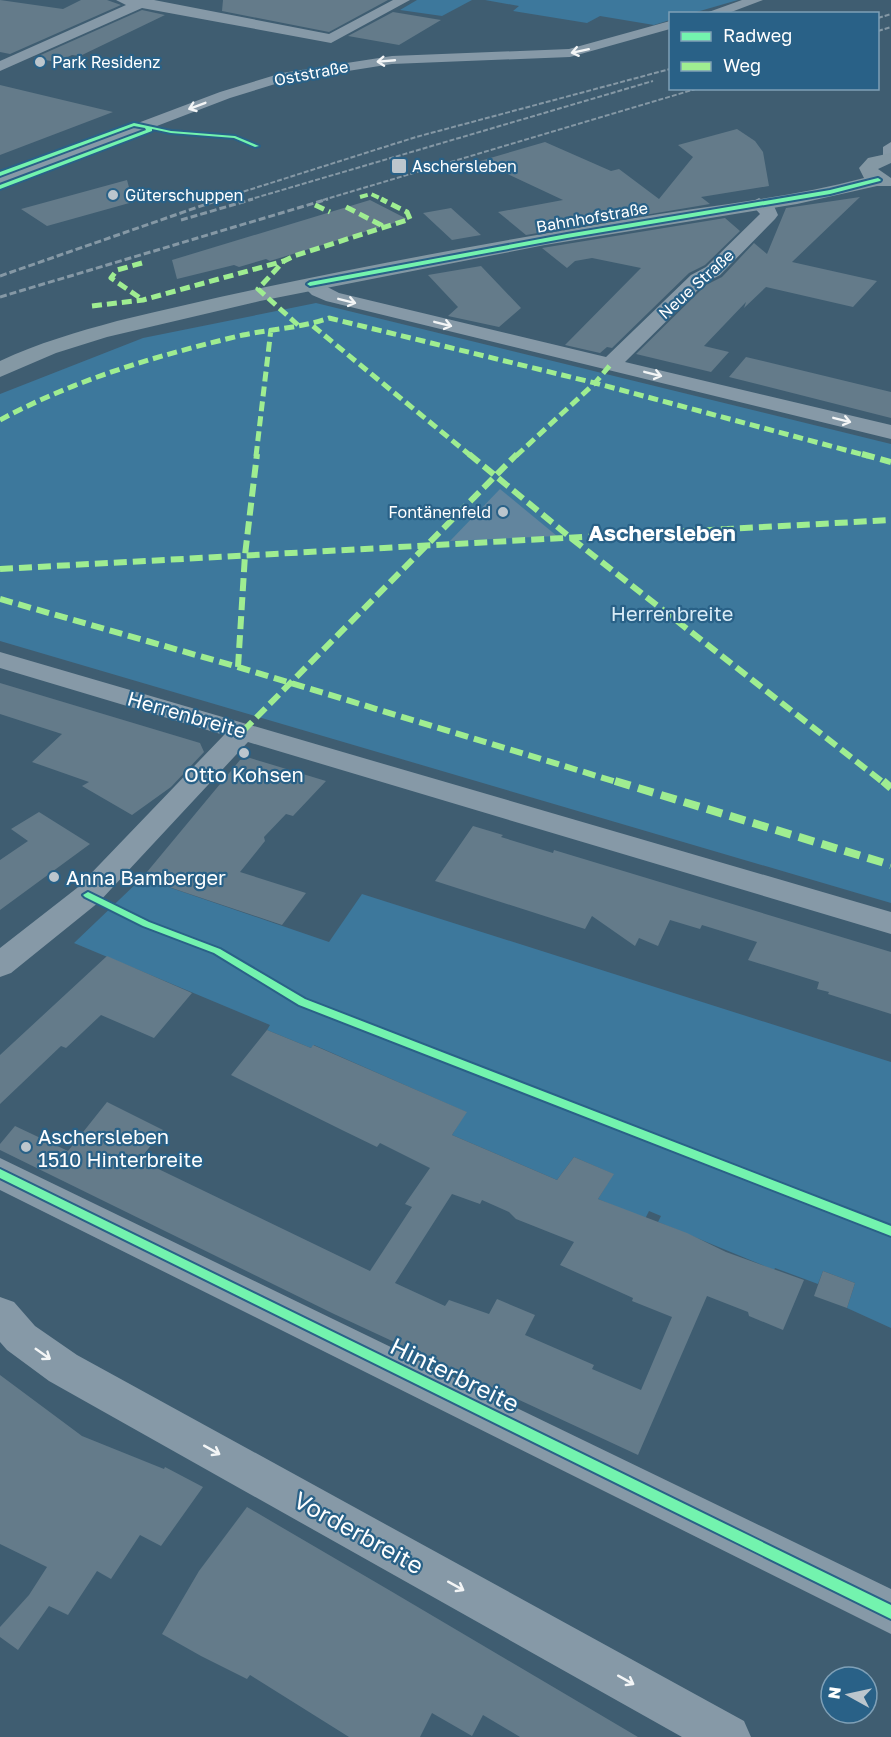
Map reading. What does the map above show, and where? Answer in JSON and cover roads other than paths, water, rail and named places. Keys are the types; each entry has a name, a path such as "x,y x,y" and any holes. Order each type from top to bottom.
{"main road":[{"path":"884,182 870,174 868,167 877,160 891,157"},
{"name":"Bahnhofstraße","path":"310,284 884,182"},
{"path":"0,370 46,350 108,331 310,284"}],"street":[{"path":"123,0 144,2 331,39 404,0"},
{"path":"717,12 756,0"},
{"path":"0,66 144,2"},
{"name":"Oststraße","path":"0,182 261,83 322,69 418,58 551,56 591,49 669,25"},
{"path":"891,147 891,157"},
{"name":"Neue Straße","path":"611,364 698,279 713,271 769,215 768,210 759,203"},
{"path":"310,284 333,297 891,432"},
{"name":"Herrenbreite","path":"0,660 891,923"},
{"path":"0,966 88,895 243,731"},
{"name":"Hinterbreite","path":"0,1173 891,1612"},
{"name":"Vorderbreite","path":"0,1314 21,1338 63,1368 728,1737"}],"railway":[{"path":"879,18 891,14"},
{"path":"879,31 891,27"},
{"path":"217,200 416,137 669,69"},
{"path":"248,200 653,81"},
{"path":"323,200 692,90"},
{"path":"0,276 221,199"},
{"path":"181,220 253,199"},
{"path":"0,297 328,199"}],"place":[{"name":"Park Residenz","path":"40,62"},
{"name":"Aschersleben","path":"399,166"},
{"name":"Güterschuppen","path":"113,195"},
{"name":"Fontänenfeld","path":"503,512"},
{"name":"Otto Kohsen","path":"244,753"},
{"name":"Anna Bamberger","path":"54,877"},
{"name":"Aschersleben 1510 Hinterbreite","path":"26,1147"}],"district":[{"name":"Aschersleben","path":"662,532"}]}
